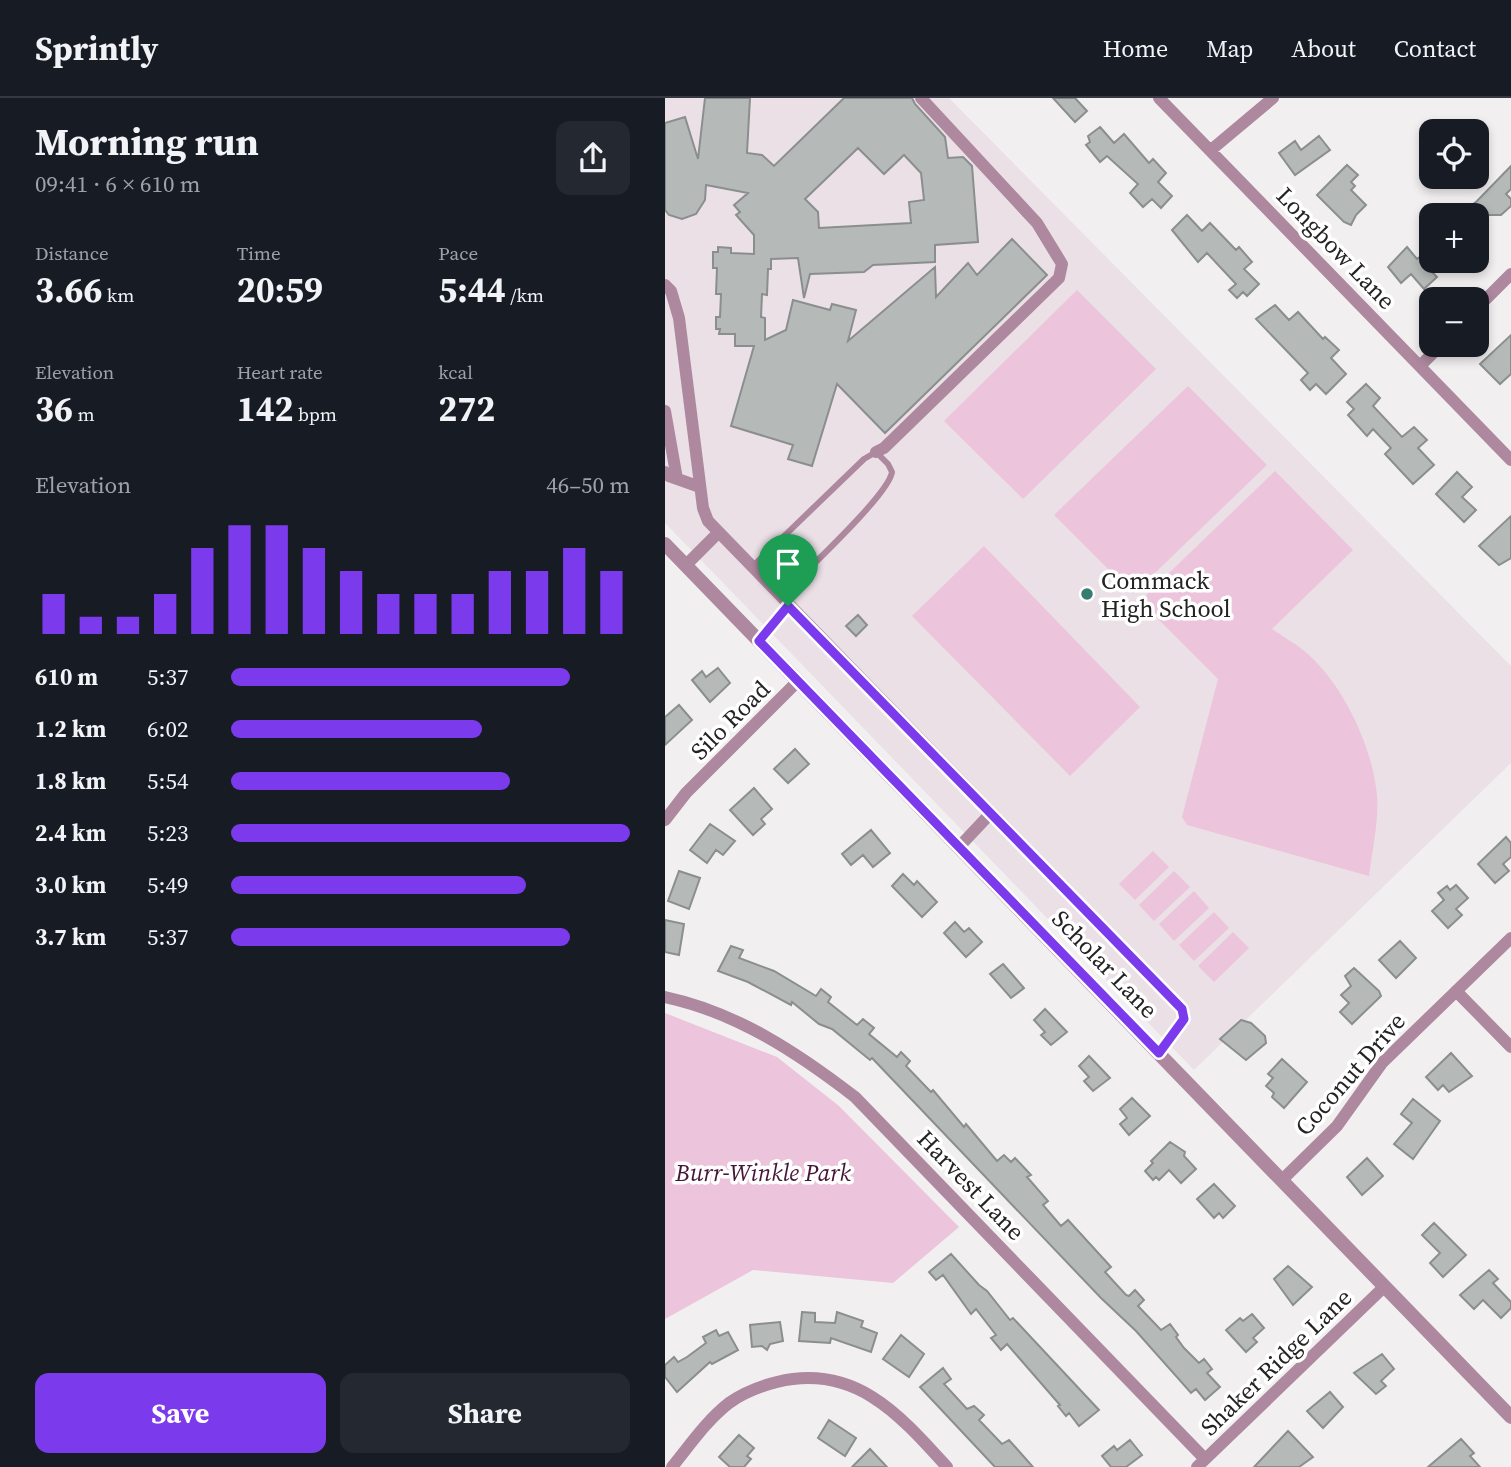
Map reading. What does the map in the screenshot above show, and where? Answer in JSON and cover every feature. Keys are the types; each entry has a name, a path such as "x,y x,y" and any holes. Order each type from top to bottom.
{"street":[{"path":"876,452 884,448 1059,278 1062,264 1038,223 921,98"},
{"name":"Longbow Lane","path":"1159,98 1511,460"},
{"path":"1211,150 1273,98"},
{"path":"1489,296 1511,274"},
{"path":"665,285 671,291 678,318 705,515 718,533 1182,1009 1184,1019 1159,1053"},
{"path":"1421,365 1429,357"},
{"path":"665,411 677,479"},
{"path":"665,472 700,487"},
{"path":"686,565 718,533"},
{"name":"Scholar Lane","path":"665,544 1511,1417"},
{"path":"759,641 784,601"},
{"name":"Silo Road","path":"665,820 686,793 799,681"},
{"path":"959,847 990,814"},
{"name":"Coconut Drive","path":"1282,1180 1337,1126 1382,1063 1511,938"},
{"path":"1457,991 1511,1047"},
{"name":"Harvest Lane","path":"665,997 695,1003 761,1033 813,1065 855,1097 1201,1463"},
{"name":"Shaker Ridge Lane","path":"1201,1463 1384,1287"},
{"path":"673,1467 708,1422 730,1402 762,1386 794,1378 828,1378 866,1391 906,1421 947,1467"}],"lane":[{"path":"753,566 864,459 876,452 888,464 892,472 891,480 784,601"}],"shaded area":[{"name":"Commack High School","path":"665,98 949,98 1511,666 1511,763 1194,1070 665,523"}],"green space":[{"path":"1077,290 1156,369 1023,499 944,421"},
{"path":"1188,386 1267,465 1133,594 1054,515"},
{"path":"1275,471 1353,550 1272,629 1317,663 1342,697 1362,736 1377,796 1369,876 1187,825 1182,817 1218,679 1140,601"},
{"path":"984,546 1140,707 1070,776 912,616"},
{"path":"1153,851 1169,867 1135,900 1119,884"},
{"path":"1174,871 1190,887 1154,921 1139,905"},
{"path":"1194,891 1209,908 1174,941 1159,924"},
{"path":"1214,912 1229,928 1194,961 1179,945"},
{"path":"1233,932 1249,948 1214,982 1198,966"},
{"name":"Burr-Winkle Park","path":"665,1013 777,1057 839,1106 959,1227 893,1283 753,1270 665,1319"}],"building":[{"path":"705,98 750,98 747,153 762,155 774,166 844,98 912,98 945,137 948,158 963,157 972,166 978,242 935,245 935,262 873,265 864,272 810,274 804,298 798,258 771,259 767,295 762,294 761,317 765,318 765,340 786,330 793,300 830,310 832,304 856,310 848,341 935,267 936,297 968,263 977,275 1012,239 1047,275 885,433 837,384 812,466 788,459 793,445 731,426 754,346 735,346 735,334 719,334 720,329 716,329 716,317 720,317 721,294 716,294 717,268 713,268 713,252 718,252 718,247 731,248 731,253 754,254 754,235 736,215 740,212 734,205 748,193 706,185 705,200 696,214 682,219 669,215 665,210 665,123 685,117 698,159","holes":["858,148 884,174 904,155 921,173 924,200 909,202 911,223 819,228 818,212 805,199"]},
{"path":"1053,98 1075,98 1087,111 1075,122"},
{"path":"1100,127 1114,143 1124,134 1149,163 1153,159 1166,173 1158,182 1172,196 1161,208 1152,199 1143,207 1130,193 1138,184 1107,156 1100,162 1086,145 1090,142 1088,136"},
{"path":"1319,136 1330,150 1295,175 1279,153 1295,141 1301,150"},
{"path":"1347,165 1358,175 1351,182 1355,186 1351,190 1366,205 1351,225 1344,222 1317,195"},
{"path":"1511,166 1511,189 1506,194 1511,199 1511,206 1501,215 1489,215 1489,203 1474,203"},
{"path":"1187,215 1202,231 1210,223 1236,250 1239,247 1252,262 1244,269 1259,284 1247,296 1243,292 1237,298 1229,290 1236,284 1207,253 1198,262 1172,230"},
{"path":"1407,247 1417,259 1419,258 1419,273 1433,273 1437,277 1426,287 1422,287 1411,274 1401,283 1388,267"},
{"path":"1275,305 1289,320 1298,312 1323,339 1325,337 1339,350 1331,358 1346,374 1326,394 1316,384 1310,390 1301,380 1308,373 1256,319"},
{"path":"1511,335 1511,374 1500,384 1480,364"},
{"path":"1366,384 1380,398 1373,406 1402,437 1414,427 1427,440 1418,448 1434,465 1413,484 1385,454 1391,448 1373,429 1367,436 1348,415 1354,409 1347,402"},
{"path":"1457,472 1472,487 1462,497 1476,510 1464,522 1436,494"},
{"path":"1511,516 1511,558 1499,565 1479,546"},
{"path":"858,615 867,625 856,636 846,626"},
{"path":"718,668 730,683 710,702 692,680 702,671 706,677"},
{"path":"679,705 692,720 665,745 665,717"},
{"path":"795,749 809,764 788,783 774,769"},
{"path":"754,788 772,809 761,819 765,824 753,835 730,810"},
{"path":"710,824 735,841 723,855 716,850 707,863 690,850"},
{"path":"871,830 890,853 873,867 863,855 851,865 842,854"},
{"path":"1506,837 1511,843 1511,857 1503,864 1509,871 1495,883 1478,864"},
{"path":"679,871 700,878 689,909 668,901"},
{"path":"903,874 914,885 917,881 937,902 922,917 892,886"},
{"path":"1456,885 1468,898 1456,909 1462,915 1448,928 1432,911 1444,900 1438,893 1447,886 1450,890"},
{"path":"665,920 684,924 679,955 665,952"},
{"path":"955,922 964,932 969,928 982,942 966,957 944,933"},
{"path":"1400,941 1416,958 1396,978 1379,960"},
{"path":"731,946 743,950 739,958 774,971 816,996 821,989 831,997 828,1002 857,1025 863,1019 874,1028 869,1034 897,1057 901,1052 910,1061 906,1066 931,1092 933,1090 964,1127 966,1124 997,1161 1004,1155 1011,1162 1015,1158 1031,1175 1027,1177 1048,1201 1043,1205 1061,1226 1068,1220 1111,1267 1105,1272 1126,1295 1129,1296 1135,1290 1144,1300 1138,1306 1161,1330 1170,1324 1184,1348 1199,1363 1204,1359 1212,1369 1207,1373 1220,1387 1205,1400 1196,1389 1191,1393 1136,1331 1101,1298 872,1058 870,1060 832,1029 819,1024 792,1002 791,1005 748,982 718,971"},
{"path":"1003,964 1024,988 1011,998 990,974"},
{"path":"1354,968 1381,996 1352,1024 1340,1012 1349,1003 1341,995 1351,986 1345,976"},
{"path":"1045,1009 1067,1032 1051,1045 1041,1035 1045,1032 1034,1020"},
{"path":"1241,1020 1251,1023 1265,1036 1266,1043 1246,1060 1220,1039"},
{"path":"1451,1053 1472,1076 1449,1092 1443,1085 1438,1090 1426,1077"},
{"path":"1089,1056 1110,1078 1093,1091 1084,1081 1089,1077 1079,1066"},
{"path":"1282,1059 1307,1082 1284,1108 1272,1097 1274,1093 1266,1086 1273,1078 1268,1074"},
{"path":"1132,1098 1150,1116 1129,1135 1120,1124 1127,1118 1120,1109"},
{"path":"1413,1099 1440,1121 1413,1159 1394,1144 1412,1123 1401,1114"},
{"path":"1170,1142 1185,1152 1184,1156 1196,1169 1181,1183 1169,1170 1159,1180 1156,1177 1153,1180 1145,1171"},
{"path":"1367,1158 1383,1176 1362,1195 1347,1177"},
{"path":"1214,1184 1235,1206 1223,1218 1219,1213 1214,1218 1197,1199"},
{"path":"1434,1223 1466,1255 1443,1277 1430,1263 1440,1253 1422,1235"},
{"path":"951,1254 987,1291 1010,1320 1013,1318 1099,1410 1079,1426 1069,1413 1066,1416 1058,1406 1060,1405 1007,1344 1001,1350 991,1338 996,1335 976,1309 971,1314 943,1275 936,1280 929,1272"},
{"path":"1288,1266 1312,1287 1293,1305 1274,1279"},
{"path":"1489,1270 1498,1279 1493,1283 1511,1302 1511,1308 1501,1318 1483,1300 1474,1309 1460,1295"},
{"path":"802,1312 815,1313 815,1322 835,1323 837,1312 863,1321 861,1327 877,1333 871,1352 831,1338 830,1343 799,1341"},
{"path":"1252,1314 1264,1328 1253,1338 1257,1342 1246,1352 1226,1330 1240,1318 1243,1321"},
{"path":"780,1322 783,1341 770,1344 767,1350 762,1346 752,1347 750,1325"},
{"path":"716,1330 719,1336 728,1332 738,1350 712,1364 710,1362 677,1392 665,1377 665,1365 674,1357 678,1362 687,1357 706,1343 703,1337"},
{"path":"901,1335 924,1354 909,1377 883,1359"},
{"path":"1382,1354 1394,1369 1381,1381 1386,1386 1376,1394 1354,1373"},
{"path":"943,1368 951,1379 944,1384 967,1409 974,1406 984,1415 979,1420 1002,1444 1009,1440 1033,1467 995,1467 920,1387"},
{"path":"1330,1392 1343,1407 1323,1428 1307,1411"},
{"path":"829,1420 856,1438 845,1456 818,1438"},
{"path":"1288,1431 1313,1457 1299,1467 1254,1467"},
{"path":"739,1435 754,1448 747,1456 751,1459 744,1467 730,1467 719,1457"},
{"path":"1461,1439 1474,1453 1470,1456 1480,1467 1428,1467"},
{"path":"1130,1440 1142,1455 1126,1467 1111,1467 1102,1456 1114,1446 1117,1450"},
{"path":"870,1449 887,1467 852,1467"}],"place":[{"name":"Commack High School","path":"1087,594"}],"route":[{"path":"788,606 1182,1009 1184,1019 1159,1053 759,641 788,606"}]}
